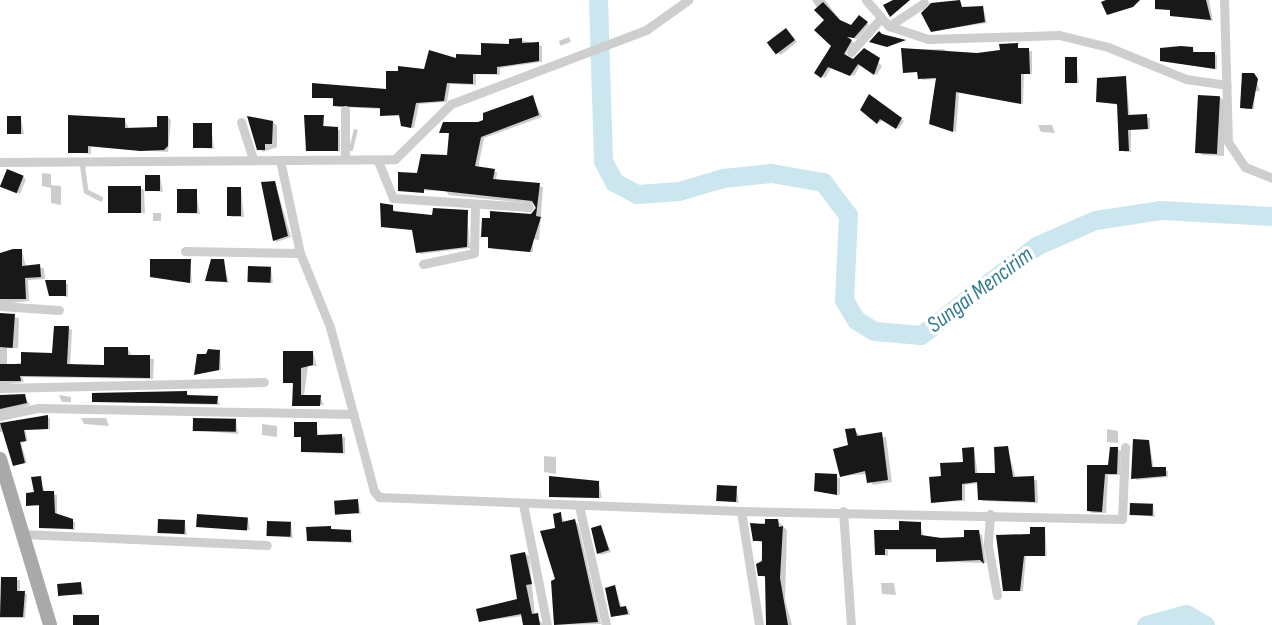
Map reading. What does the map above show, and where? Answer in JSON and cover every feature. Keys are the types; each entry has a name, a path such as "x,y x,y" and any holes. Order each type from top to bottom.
{"main road":[{"path":"0,459 50,625"}],"street":[{"path":"0,162 345,159 378,162 404,154 451,104 646,30 688,0"},
{"path":"866,0 888,26 928,39 1032,33 1086,40 1186,79 1227,85"},
{"path":"1224,0 1228,142 1237,159 1272,178"},
{"path":"888,26 925,3"},
{"path":"851,52 880,19"},
{"path":"345,110 345,159"},
{"path":"241,122 253,160"},
{"path":"280,160 300,253 330,327 379,497 741,512 990,513 1122,519 1125,447"},
{"path":"378,162 393,198 530,207"},
{"path":"424,264 474,253 475,205"},
{"path":"185,251 300,253"},
{"path":"0,306 59,310"},
{"path":"0,388 264,382"},
{"path":"0,416 38,408 353,414"},
{"path":"523,504 547,625"},
{"path":"579,506 606,625"},
{"path":"843,511 851,625"},
{"path":"741,512 759,625"},
{"path":"990,513 988,546 997,595"},
{"path":"22,534 267,545"}],"lane":[{"path":"82,162 86,191 100,198"}],"building":[{"path":"893,0 910,0 890,17 883,5"},
{"path":"960,0 962,7 983,6 985,22 931,32 921,13 931,3"},
{"path":"1140,0 1133,7 1107,15 1101,2"},
{"path":"1155,0 1206,0 1211,20 1170,16 1170,10 1155,9"},
{"path":"823,2 840,20 851,25 859,15 868,22 854,38 847,37 852,40 844,54 853,59 864,48 880,58 874,75 858,64 850,76 828,67 821,78 814,73 831,46 814,30 824,20 814,10"},
{"path":"786,28 795,40 776,54 767,42"},
{"path":"879,31 906,40 887,47 869,42"},
{"path":"522,38 522,43 539,42 539,61 497,67 497,74 473,74 473,84 447,83 444,101 416,103 411,128 401,126 399,115 380,116 380,108 333,106 333,98 312,98 312,83 386,89 386,71 398,71 398,66 424,69 429,50 456,58 456,54 481,55 481,43 509,44 509,39"},
{"path":"1018,43 1018,48 1029,48 1030,74 1021,74 1021,104 956,92 953,132 929,124 936,78 918,79 917,72 903,73 901,48 977,53 1000,50 999,44"},
{"path":"1193,47 1193,52 1215,52 1215,69 1160,61 1160,48"},
{"path":"1065,57 1077,57 1077,83 1065,83"},
{"path":"1242,73 1254,73 1258,79 1252,109 1240,108"},
{"path":"1126,76 1128,115 1147,114 1148,129 1128,130 1129,151 1119,151 1117,104 1096,102 1097,78"},
{"path":"869,94 902,118 896,129 880,119 877,124 860,110"},
{"path":"533,95 539,115 481,137 475,166 495,169 493,179 540,183 536,216 541,217 530,252 488,248 488,237 481,237 482,218 490,218 490,211 531,214 536,208 532,201 424,189 424,193 398,191 398,172 417,173 421,154 447,155 449,133 439,133 443,122 478,122 483,120 483,113"},
{"path":"1198,95 1220,96 1217,154 1195,153"},
{"path":"68,115 125,118 125,128 157,127 157,116 168,116 168,146 164,150 140,151 88,146 88,153 68,153"},
{"path":"304,115 324,115 323,126 338,127 338,151 306,151"},
{"path":"7,116 21,116 21,134 7,134"},
{"path":"247,116 273,121 272,144 265,144 265,150 257,150"},
{"path":"193,123 212,123 212,148 193,148"},
{"path":"7,169 24,176 17,193 0,187"},
{"path":"145,175 160,175 160,191 145,191"},
{"path":"275,181 288,236 273,241 261,182"},
{"path":"108,186 141,186 141,213 108,213"},
{"path":"227,187 241,187 241,216 227,216"},
{"path":"177,189 197,189 197,213 177,213"},
{"path":"380,203 393,205 393,211 432,215 433,208 468,210 467,247 416,253 412,230 381,227"},
{"path":"22,249 22,266 40,264 41,277 25,278 26,299 0,299 0,253"},
{"path":"150,259 191,259 190,283 150,277"},
{"path":"211,259 224,259 227,282 205,281"},
{"path":"248,266 271,267 270,283 247,282"},
{"path":"45,280 66,280 66,296 49,296"},
{"path":"0,313 15,314 13,348 0,347"},
{"path":"54,326 69,326 67,364 104,365 104,347 128,347 128,355 150,355 150,378 20,376 21,381 0,381 0,364 21,364 21,352 52,353"},
{"path":"208,349 220,350 219,370 194,375 197,354 206,354"},
{"path":"283,351 313,351 313,365 301,368 301,395 321,395 320,406 292,406 293,383 283,383"},
{"path":"187,391 187,395 218,396 217,404 92,402 92,393"},
{"path":"25,394 27,403 0,409 0,395"},
{"path":"48,415 48,429 24,430 26,441 20,442 25,463 13,466 0,423"},
{"path":"193,418 236,419 236,432 193,431"},
{"path":"294,422 317,422 317,435 342,434 343,453 301,452 301,437 294,437"},
{"path":"855,428 857,436 882,432 888,480 867,483 865,471 840,477 833,449 848,445 845,429"},
{"path":"1133,439 1149,440 1152,467 1166,467 1166,476 1131,479"},
{"path":"1008,446 1013,477 1034,476 1035,502 978,500 977,482 962,484 962,500 931,503 929,477 941,476 940,463 963,462 962,448 974,447 975,473 995,473 994,447"},
{"path":"1110,447 1118,447 1117,474 1105,474 1102,512 1087,511 1087,465 1108,465"},
{"path":"815,473 837,474 837,495 814,491"},
{"path":"41,476 43,491 54,491 55,513 73,519 73,529 39,528 39,505 26,506 26,493 34,492 31,477"},
{"path":"549,476 599,481 599,498 549,497"},
{"path":"717,485 737,486 736,502 716,501"},
{"path":"358,499 359,513 335,515 334,501"},
{"path":"1130,503 1153,504 1153,516 1130,515"},
{"path":"561,512 562,522 575,519 598,622 554,625 551,581 555,579 540,531 555,528 553,514"},
{"path":"197,514 248,518 247,531 196,527"},
{"path":"158,519 185,520 184,534 158,533"},
{"path":"765,519 778,519 779,527 783,526 780,578 788,625 766,625 765,576 758,576 756,564 762,561 762,541 753,541 750,523 765,524"},
{"path":"267,521 291,522 290,537 266,536"},
{"path":"899,521 921,522 921,535 941,538 964,537 964,530 979,530 984,564 980,560 936,562 936,549 885,549 885,555 875,555 874,530 899,530"},
{"path":"601,525 609,550 597,554 591,528"},
{"path":"331,526 331,529 351,530 351,542 307,541 306,527"},
{"path":"1030,527 1045,527 1045,556 1024,556 1020,591 1003,591 996,535 1030,534"},
{"path":"525,552 532,584 526,585 532,614 538,613 540,625 523,625 521,614 479,622 476,609 517,599 510,555"},
{"path":"1,577 17,577 17,591 25,591 23,617 0,617"},
{"path":"81,582 82,594 58,596 57,584"},
{"path":"615,585 620,607 626,606 628,614 611,617 605,588"},
{"path":"73,615 99,615 99,625 73,625"}],"waterway":[{"name":"Sungai Mencirim","path":"598,0 603,161 614,182 637,194 679,191 723,178 771,173 823,182 848,215 844,300 856,320 874,331 921,335 1036,246 1095,220 1160,210 1272,216"},
{"name":"Sungai Mencirim","path":"1146,625 1186,614 1205,625"}]}
